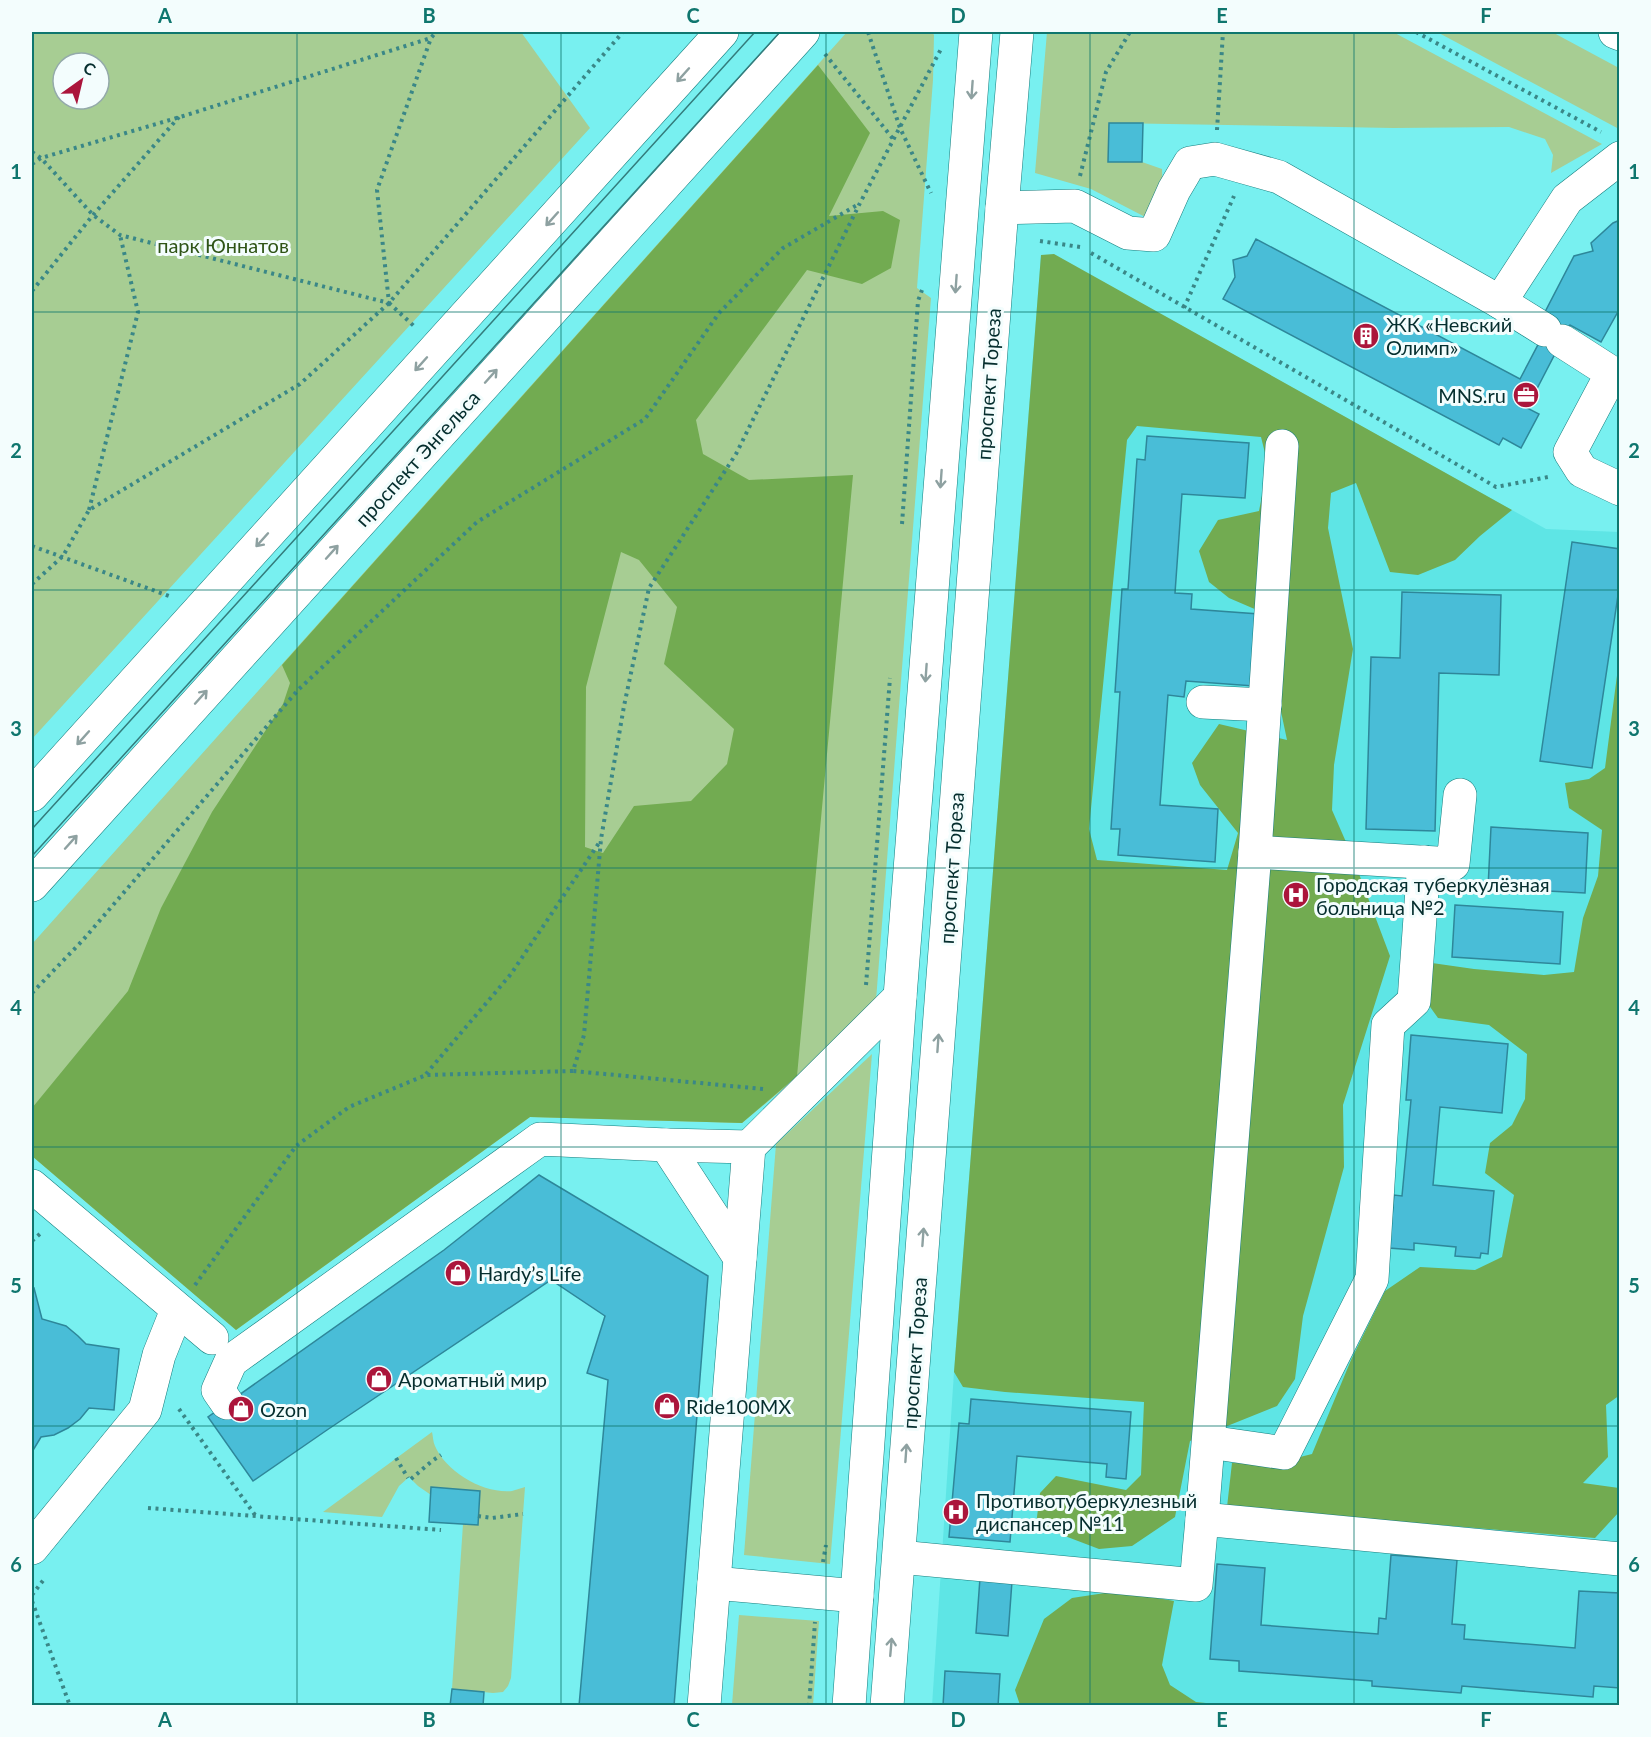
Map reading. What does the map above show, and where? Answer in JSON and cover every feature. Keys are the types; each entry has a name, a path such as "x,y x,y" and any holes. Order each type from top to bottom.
{"main road":[{"path":"32,795 722,32"},
{"name":"проспект Тореза","path":"849,1706 900,997 976,32"},
{"name":"проспект Тореза","path":"887,1706 1017,32"},
{"path":"1615,32 1620,34"},
{"name":"проспект Энгельса","path":"32,885 812,40"},
{"path":"1500,302 1567,199 1610,145"},
{"path":"1002,208 1075,206 1128,233 1154,235 1174,190 1190,163 1215,159 1279,177 1500,302 1616,371 1570,452 1582,471 1620,489"},
{"path":"898,1557 1196,1585 1255,852 1282,446"},
{"path":"1203,702 1264,705"},
{"path":"1255,852 1454,864 1460,795"},
{"path":"1209,1442 1284,1453 1372,1279 1388,1025 1414,1001 1424,862"},
{"path":"704,1706 749,1147 900,997"},
{"path":"227,1403 218,1390 231,1361 540,1139 749,1147"},
{"path":"666,1145 740,1258"},
{"path":"32,1186 213,1338"},
{"path":"32,1548 145,1410 159,1355 177,1310"},
{"path":"1202,1519 1620,1560"},
{"path":"714,1583 857,1596"}],"path":[{"path":"389,303 377,190 431,38 436,32"},
{"path":"89,510 300,384 389,303 623,32"},
{"path":"868,32 900,128 932,196"},
{"path":"1075,206 1084,156 1106,72 1130,32"},
{"path":"1215,159 1223,32"},
{"path":"1417,32 1610,145"},
{"path":"32,164 41,158 431,38"},
{"path":"812,40 894,140"},
{"path":"573,1071 584,1035 601,839 624,706 649,588 736,454 860,203 943,46"},
{"path":"32,291 93,215 180,117"},
{"path":"32,152 41,158 93,215 120,235 389,303 417,328"},
{"path":"1184,308 1246,168"},
{"path":"32,993 82,940 298,690 477,522 645,419 719,313 775,256 783,248 860,203"},
{"path":"32,584 63,556 89,510 138,312 120,235"},
{"path":"1035,241 1078,246 1496,487 1582,471"},
{"path":"32,546 175,598"},
{"path":"426,1075 511,974 601,839"},
{"path":"177,1310 296,1146 350,1107 426,1075 573,1071 803,1093"},
{"path":"154,1374 255,1516"},
{"path":"396,1458 410,1479 441,1455"},
{"path":"148,1508 441,1530"},
{"path":"478,1516 492,1518 523,1514"},
{"path":"32,1601 70,1706"}],"shaded area":[{"name":"Городская туберкулёзная больница №2","path":"1041,255 1108,285 1546,529 1619,532 1619,1705 932,1706 954,1372"}],"green space":[{"name":"парк Юннатов","path":"32,32 521,32 590,128 32,739"},
{"path":"847,32 932,32 934,35 933,80 917,288 931,298 875,1013 742,1123 530,1117 236,1330 32,1156 32,944"},
{"path":"1047,32 1393,32 1602,144 1551,173 1553,155 1545,139 1509,127 1393,128 1110,123 1108,162 1142,162 1162,169 1163,199 1153,221 1091,189 1035,173"},
{"path":"1437,32 1552,32 1619,68 1619,129"},
{"path":"818,65 870,133 829,216 883,211 900,220 891,268 862,284 807,270 696,420 703,454 749,480 853,475 797,1076 742,1123 530,1117 236,1330 32,1156 32,1108 128,991 161,908 212,812 283,704 290,683 282,665","holes":["621,552 639,560 677,607 664,664 734,729 727,764 691,801 634,806 603,853 585,847 586,687"]},
{"path":"1054,254 1512,510 1455,560 1418,575 1390,572 1356,483 1331,493 1328,528 1353,649 1334,765 1332,810 1390,956 1343,1105 1344,1167 1303,1316 1295,1379 1277,1406 1190,1441 1175,1517 1132,1546 1099,1549 1036,1525 1040,1493 1056,1476 1126,1490 1141,1475 1144,1402 963,1387 954,1372 1041,255","holes":["1137,426 1261,437 1268,465 1259,511 1218,520 1199,551 1209,582 1229,598 1285,622 1275,683 1287,740 1219,724 1192,763 1200,785 1238,833 1227,870 1097,860 1089,829 1127,440"]},
{"path":"1619,660 1620,1395 1606,1405 1608,1457 1583,1483 1619,1488 1619,1512 1595,1538 1227,1507 1232,1463 1272,1464 1312,1454 1351,1360 1385,1291 1420,1267 1475,1270 1502,1257 1514,1195 1485,1173 1490,1143 1512,1125 1525,1099 1527,1054 1489,1025 1438,1018 1428,1004 1432,963 1544,975 1574,972 1583,918 1598,876 1602,830 1569,808 1565,783 1589,779 1605,768"},
{"path":"872,1054 830,1564 744,1555 776,1144"},
{"path":"432,1432 434,1444 440,1456 467,1479 478,1485 501,1491 512,1491 525,1487 511,1678 503,1692 452,1689 463,1524 478,1525 480,1491 432,1487 431,1495 409,1477 399,1486 382,1517 323,1512"},
{"path":"1118,1591 1174,1601 1162,1665 1170,1685 1196,1702 1226,1705 1020,1705 1015,1690 1044,1619 1072,1598"},
{"path":"739,1615 819,1621 813,1705 732,1705"}],"building":[{"path":"1109,123 1143,123 1142,162 1108,162"},
{"name":"ЖК «Невский Олимп»","path":"1620,220 1620,308 1601,342 1570,325 1527,408 1539,414 1521,448 1503,438 1499,445 1223,299 1235,277 1233,260 1247,256 1256,239 1520,379 1553,316 1545,312 1574,256 1593,251 1591,243 1613,223"},
{"path":"1147,436 1249,443 1245,498 1182,494 1175,593 1192,594 1191,609 1259,614 1254,686 1186,681 1184,697 1168,695 1160,805 1218,809 1215,862 1118,855 1120,829 1111,829 1120,692 1115,692 1122,589 1128,589 1137,459 1145,460"},
{"path":"1572,542 1620,549 1620,582 1592,768 1540,761"},
{"path":"1402,592 1501,595 1499,675 1439,673 1435,831 1366,829 1371,657 1400,658"},
{"path":"1491,827 1588,833 1585,893 1488,888"},
{"path":"1455,905 1563,912 1560,964 1452,957"},
{"path":"1411,1035 1508,1044 1502,1113 1440,1107 1433,1185 1494,1191 1488,1254 1481,1253 1480,1258 1455,1256 1456,1247 1414,1243 1414,1250 1389,1248 1394,1195 1402,1196 1411,1100 1406,1100"},
{"path":"539,1175 708,1276 674,1706 579,1706 608,1380 587,1373 605,1316 551,1280 253,1481 208,1417 444,1250"},
{"path":"34,1288 42,1319 66,1326 86,1344 119,1349 114,1410 89,1408 68,1428 54,1435 41,1437 32,1452 32,1289"},
{"path":"971,1399 1131,1412 1126,1479 1106,1477 1107,1464 1017,1456 1010,1542 949,1537 959,1423 969,1424"},
{"path":"431,1487 480,1491 478,1525 429,1522"},
{"path":"1391,1555 1457,1560 1452,1624 1465,1625 1464,1639 1575,1648 1579,1591 1620,1593 1620,1688 1594,1686 1593,1697 1462,1686 1461,1693 1372,1686 1372,1681 1239,1671 1239,1661 1210,1659 1217,1564 1265,1568 1261,1625 1378,1634 1379,1618 1386,1619"},
{"path":"980,1578 1012,1581 1008,1636 976,1633"},
{"path":"945,1671 1000,1674 998,1706 943,1706"},
{"path":"452,1689 484,1692 483,1706 450,1706"}],"tram line":[{"path":"32,829 755,32"},
{"path":"32,856 780,32"}],"place":[{"name":"ЖК «Невский Олимп»","path":"1366,336"},
{"name":"MNS.ru","path":"1526,395"},
{"name":"Городская туберкулёзная больница №2","path":"1296,895"},
{"name":"Hardy’s Life","path":"458,1273"},
{"name":"Ароматный мир","path":"379,1379"},
{"name":"Ride100MX","path":"667,1406"},
{"name":"Ozon","path":"241,1409"},
{"name":"Противотуберкулезный диспансер №11","path":"956,1512"}]}
